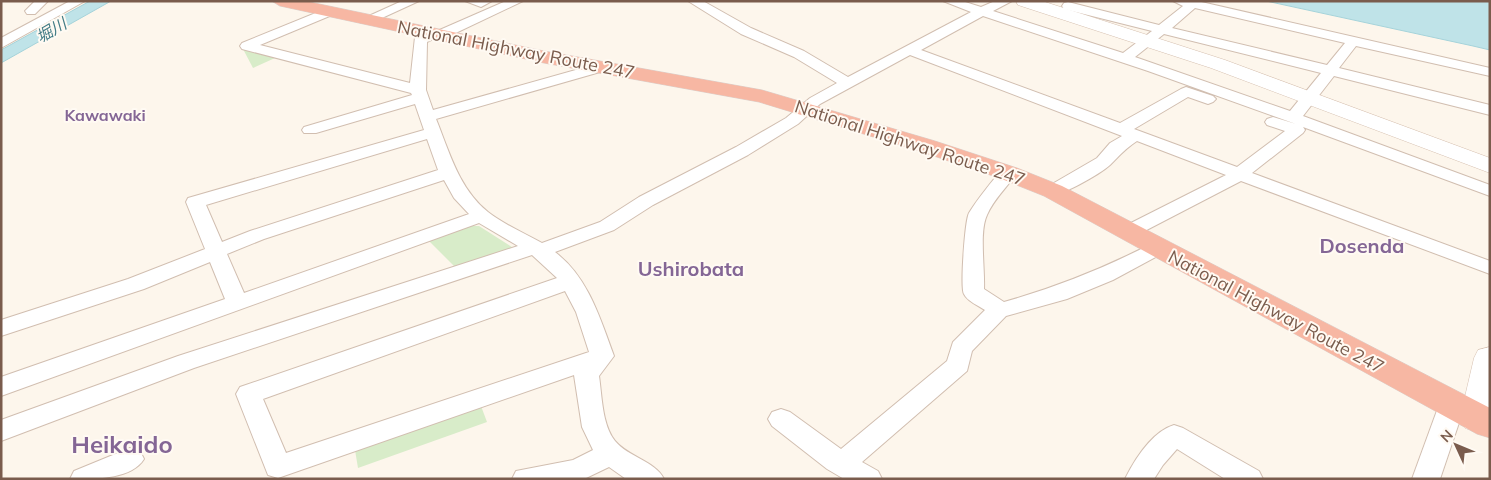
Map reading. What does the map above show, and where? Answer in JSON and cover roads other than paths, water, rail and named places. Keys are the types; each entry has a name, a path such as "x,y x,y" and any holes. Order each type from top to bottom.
{"highway":[{"name":"National Highway Route 247","path":"280,1 434,35 736,90 807,109 1008,173 1053,192 1473,416"}],"street":[{"path":"31,11 42,1"},
{"path":"1,44 79,1"},
{"path":"366,20 412,1"},
{"path":"471,1 481,3 486,1"},
{"path":"517,1 420,40 417,75 419,93 448,173 461,194 481,216 537,249 571,281 587,312 602,356"},
{"path":"694,1 746,32 799,54 848,83"},
{"path":"949,1 1294,117 1490,191"},
{"path":"1,431 186,362 607,226 646,201 742,151 792,121 815,101 982,11 1006,1"},
{"path":"1024,1 1154,35 1331,70 1490,110"},
{"path":"1179,1 1490,72"},
{"path":"1125,59 1193,4"},
{"path":"1068,6 1154,35 1310,98 1490,166"},
{"path":"328,12 247,46 419,93"},
{"path":"1294,117 1353,41"},
{"path":"909,50 1490,268"},
{"path":"237,302 195,202 602,67"},
{"path":"1053,192 1103,162 1129,132 1186,92 1297,130 1239,173 1128,232"},
{"path":"310,130 419,93"},
{"path":"1,328 136,284 257,235 448,173"},
{"path":"998,311 996,307 973,292 975,264 973,242 977,214 1008,173"},
{"path":"1,387 481,216"},
{"path":"851,473 852,454 958,365 961,348 998,311 1059,294 1098,278 1158,248"},
{"path":"571,281 248,394 267,436 278,467 602,356"},
{"path":"602,356 586,376 595,427 610,454 650,479"},
{"path":"1426,479 1473,416 1490,358"},
{"path":"781,419 851,473"},
{"path":"1139,479 1153,457 1174,435 1249,479"},
{"path":"526,479 577,470 610,454"},
{"path":"84,479 130,460"}],"water":[{"name":"堀川","path":"90,1 111,1 1,63 1,50"},
{"path":"1266,1 1490,1 1490,50 1473,46"}],"district":[{"name":"Kawawaki","path":"105,115"},
{"name":"Dosenda","path":"1362,246"},
{"name":"Ushirobata","path":"691,269"},
{"name":"Heikaido","path":"122,445"}]}
